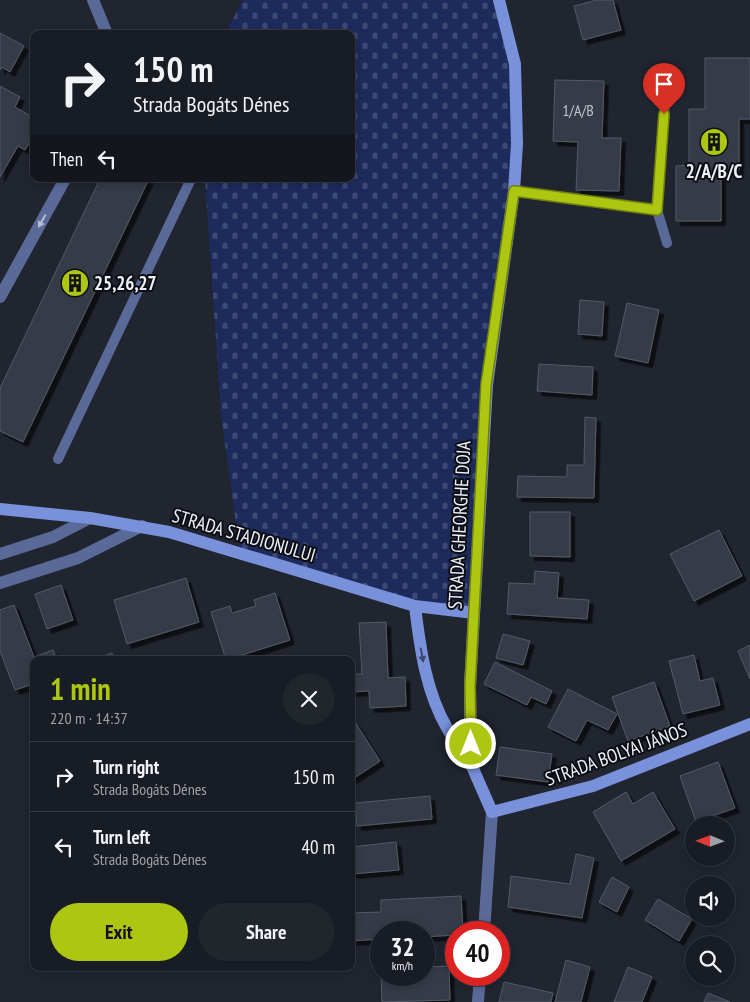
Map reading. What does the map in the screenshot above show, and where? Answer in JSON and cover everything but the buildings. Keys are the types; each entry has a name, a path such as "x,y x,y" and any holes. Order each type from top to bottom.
{"street":[{"path":"93,0 105,30"},
{"name":"STRADA GHEORGHE DOJA","path":"492,812 471,764 470,686 486,385 514,191 517,144 515,64 499,0"},
{"path":"0,297 63,182"},
{"name":"STRADA STADIONULUI","path":"0,509 90,518 142,526 169,532 415,606 474,613"},
{"path":"0,554 53,537 90,518"},
{"path":"0,583 78,558 142,526"},
{"path":"415,606 421,656 429,685 446,727 471,764"},
{"name":"STRADA BOLYAI JÁNOS","path":"492,812 592,786 750,724"},
{"path":"485,921 492,812"},
{"path":"478,1002 479,986"}],"lane":[{"path":"667,75 657,210 667,243"},
{"path":"58,459 190,182"},
{"path":"514,191 657,210"}],"green space":[{"path":"243,0 499,0 517,104 498,301 474,613 447,610 240,553 221,414 205,182 355,182 355,30 227,30"}],"place":[{"name":"2/A/B/C","path":"714,142"},
{"name":"25,26,27","path":"75,283"}],"route":[{"path":"471,744 470,686 486,385 514,191 657,210 664,114"}]}
